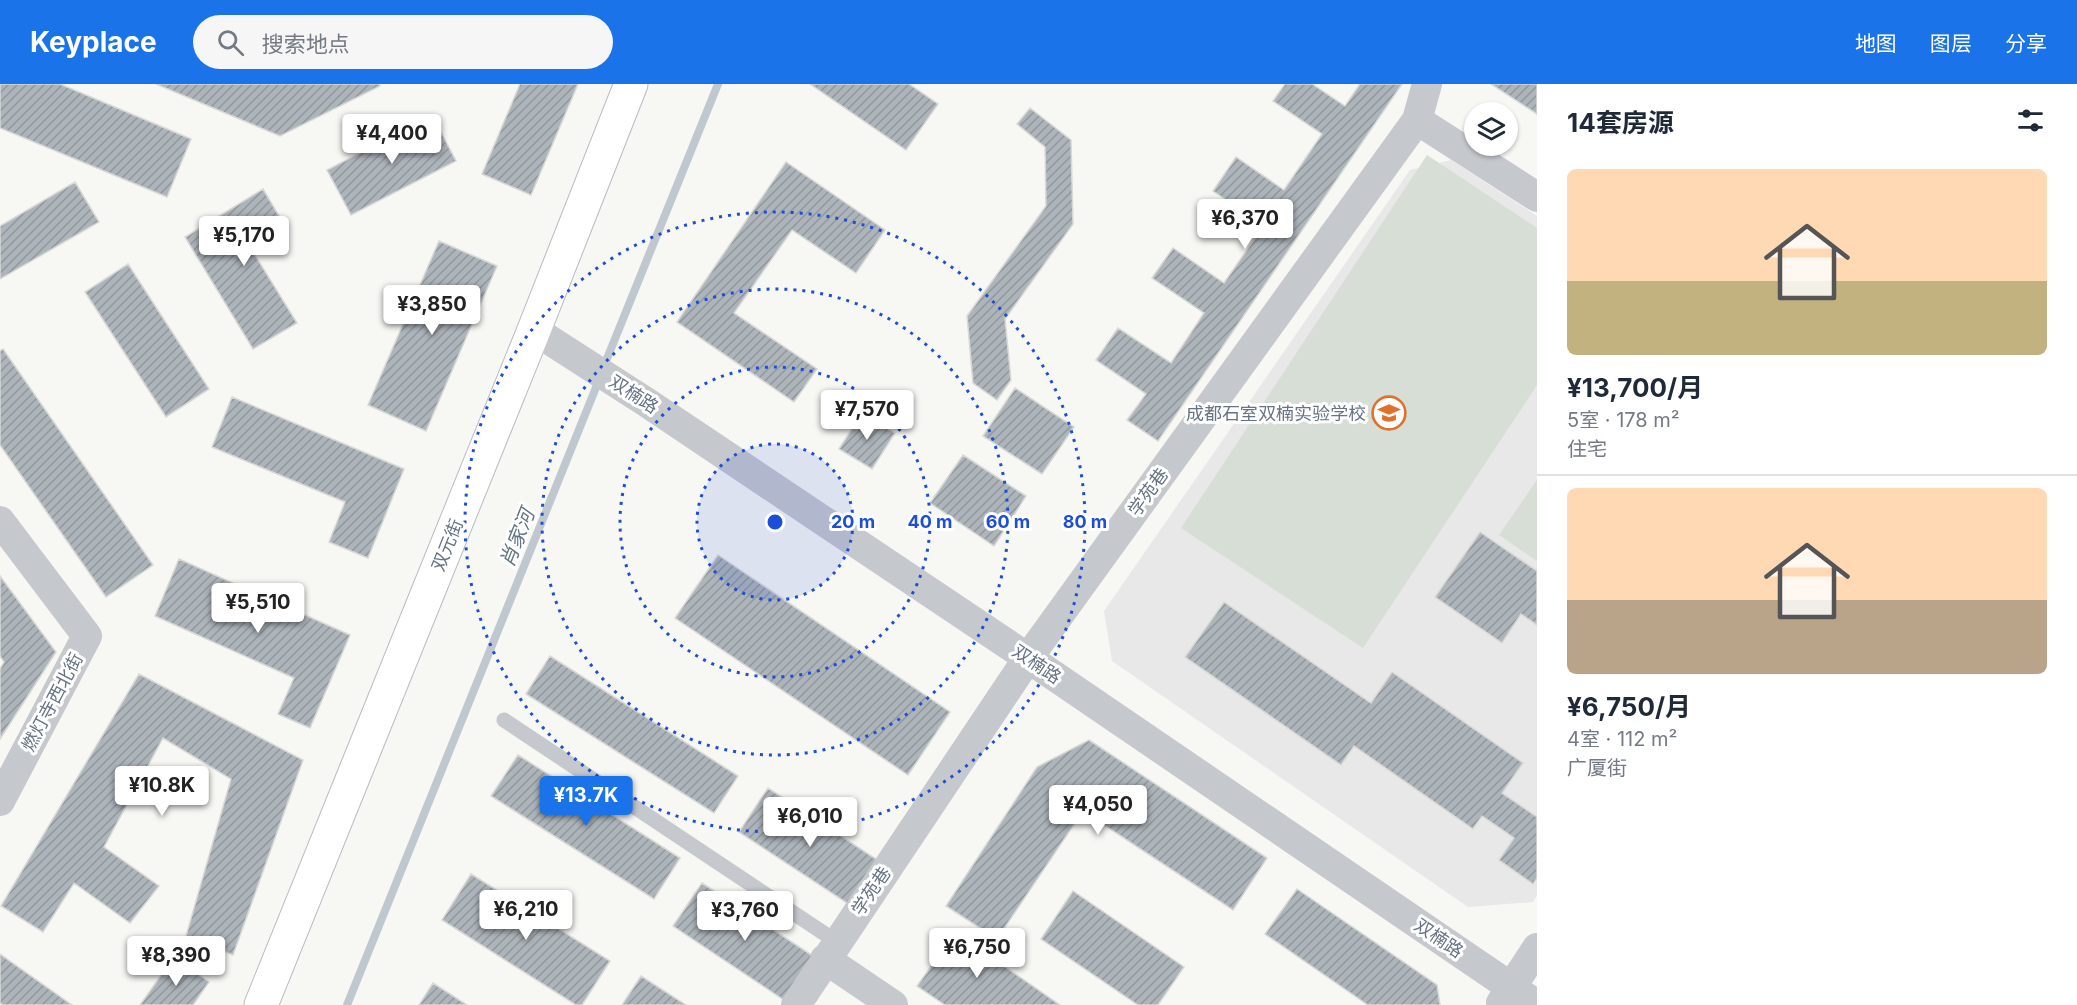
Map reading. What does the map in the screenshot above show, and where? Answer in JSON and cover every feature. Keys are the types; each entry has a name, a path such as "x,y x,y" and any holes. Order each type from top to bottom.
{"main road":[{"name":"双元街","path":"261,1005 631,84"}],"street":[{"name":"学苑巷","path":"796,1005 1028,658 1417,120 1427,84"},
{"path":"1417,120 1537,197"},
{"name":"双楠路","path":"534,330 646,402 1028,658 1505,996 1537,1005"},
{"name":"燃灯寺西北街","path":"0,521 87,636 0,801"},
{"path":"1505,996 1537,948"},
{"path":"831,951 892,1005"}],"lane":[{"path":"504,720 831,951"}],"shaded area":[{"path":"1427,155 1537,228 1537,385 1363,648 1181,528"},
{"name":"成都石室双楠实验学校","path":"1451,160 1537,216 1537,895 1533,902 1468,907 1112,661 1104,611 1410,170"},
{"path":"1537,480 1537,561 1499,535"}],"building":[{"path":"0,84 60,84 191,139 167,197 0,128"},
{"path":"156,84 379,84 380,86 280,136"},
{"path":"520,84 578,84 531,195 482,174"},
{"path":"810,84 909,84 938,104 906,150"},
{"path":"1285,84 1312,84 1345,106 1360,84 1402,84 1158,441 1127,420 1146,394 1096,360 1118,328 1171,363 1204,313 1152,278 1173,248 1224,283 1264,225 1213,191 1236,157 1284,190 1322,134 1273,101"},
{"path":"1491,84 1537,84 1537,114"},
{"path":"1030,108 1071,140 1073,224 1005,319 1011,380 997,400 973,383 967,316 1046,206 1045,147 1017,124"},
{"path":"432,115 456,161 351,215 327,170"},
{"path":"786,162 885,230 856,273 792,230 734,313 817,369 794,402 677,322"},
{"path":"75,182 99,222 0,279 0,226"},
{"path":"263,189 285,226 250,247 297,323 253,349 185,237"},
{"path":"439,241 497,266 426,431 368,405"},
{"path":"128,264 209,389 166,417 85,292"},
{"path":"3,349 153,565 106,597 0,445 0,351"},
{"path":"1015,388 1074,427 1042,474 983,436"},
{"path":"232,397 404,469 368,558 329,542 345,502 212,447"},
{"path":"862,413 895,433 872,469 839,449"},
{"path":"963,455 1026,496 994,546 930,503"},
{"path":"1480,532 1537,571 1537,625 1521,614 1502,643 1435,597"},
{"path":"718,555 950,712 908,775 675,618"},
{"path":"179,559 350,635 310,728 278,714 294,678 155,616"},
{"path":"0,576 56,652 0,739 0,669 4,662 0,656"},
{"path":"1224,602 1371,703 1392,672 1523,763 1502,793 1537,817 1537,878 1533,884 1499,860 1514,838 1482,816 1473,829 1354,746 1341,765 1185,657"},
{"path":"550,656 738,776 714,813 526,694"},
{"path":"139,674 303,760 233,955 186,936 231,779 163,738 104,847 159,886 130,923 74,883 43,932 1,906"},
{"path":"1089,740 1267,858 1233,910 1083,811 997,939 946,906 1037,767"},
{"path":"518,755 680,858 654,899 491,796"},
{"path":"768,788 882,863 853,907 739,832"},
{"path":"471,874 610,961 582,1005 576,1005 442,920"},
{"path":"702,883 816,958 787,1002 673,926"},
{"path":"1297,889 1437,985 1440,1005 1368,1005 1265,934"},
{"path":"1073,891 1184,967 1158,1005 1138,1005 1041,939"},
{"path":"955,932 1060,1005 945,1005 917,986"},
{"path":"0,954 72,1005 3,1005 0,1003"},
{"path":"174,957 209,982 193,1005 140,1005"},
{"path":"641,976 686,1005 622,1005"},
{"path":"433,983 467,1005 419,1005"}],"waterway":[{"name":"肖家河","path":"604,366 718,84"},
{"name":"肖家河","path":"347,1005 599,380"}],"place":[{"name":"成都石室双楠实验学校","path":"1389,413"}]}
